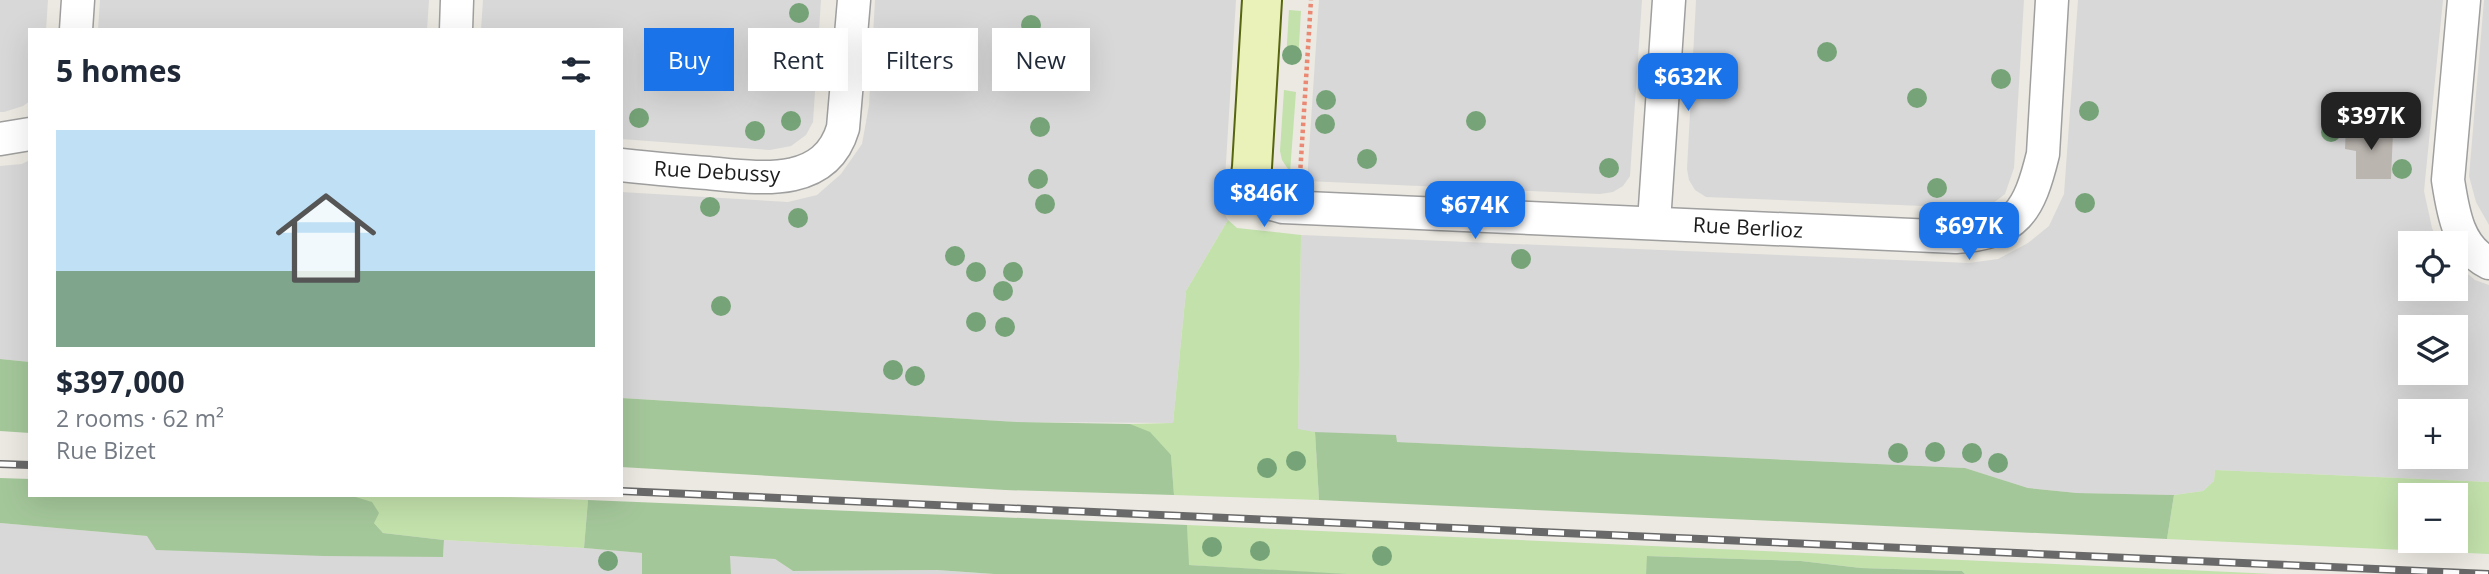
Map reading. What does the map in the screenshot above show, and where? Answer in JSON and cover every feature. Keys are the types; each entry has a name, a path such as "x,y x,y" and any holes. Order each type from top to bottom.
{"street":[{"path":"76,28 78,0"},
{"path":"456,28 457,0"},
{"name":"Rue Debussy","path":"623,165 764,178 796,173 812,168 826,159 838,146 843,128 854,0"},
{"path":"1257,192 1251,175 1262,0"},
{"path":"1654,222 1669,0"},
{"name":"Rue Berlioz","path":"1257,192 1272,204 1283,207 1956,237 1996,231 2014,220 2026,203 2043,155 2052,0"},
{"path":"2464,0 2448,180 2459,230 2469,249 2489,263"},
{"path":"0,139 28,134"}],"path":[{"path":"1300,174 1311,0"}],"shaded area":[{"path":"0,0 48,0 46,28 28,28 28,102 0,112"},
{"path":"100,0 429,0 427,28 98,28"},
{"path":"483,0 821,0 819,28 748,28 748,91 815,91 813,122 806,135 791,146 770,150 623,139 623,28 481,28"},
{"path":"875,0 1236,0 1223,211 1228,220 1186,291 1173,423 1017,422 623,398 623,192 788,202 817,195 841,174 862,144 870,91 978,91 978,28 873,28"},
{"path":"1319,0 1642,0 1630,176 1623,186 1613,192 1600,194 1307,181"},
{"path":"1696,0 2024,0 2014,168 2005,194 1992,204 1972,208 1706,197 1695,190 1687,169"},
{"path":"2078,0 2443,0 2424,191 2433,231 2398,231 2398,301 2468,301 2468,274 2489,285 2489,482 2215,470 2214,481 2203,491 2174,495 2077,493 2028,488 1965,468 1396,442 1298,430 1301,235 1969,263 1998,259 2028,243 2049,226 2064,194"},
{"path":"2484,0 2489,0 2489,225 2476,202 2469,176"},
{"path":"28,161 28,362 0,359 0,166"},
{"path":"0,523 443,557 444,540 584,548 643,553 642,574 0,574"},
{"path":"729,556 775,559 793,571 937,570 994,574 731,574"}],"green space":[{"path":"1289,10 1301,11 1298,61 1286,60"},
{"path":"1284,90 1296,92 1290,172 1280,151"},
{"path":"1228,220 1237,228 1301,235 1298,429 1315,432 1319,500 1174,495 1171,455 1130,424 1173,423 1186,291"},
{"path":"0,359 28,362 28,433 0,431"},
{"path":"623,398 1017,422 1130,424 1150,432 1171,455 1174,495 1005,490 623,467"},
{"path":"1315,432 1396,435 1397,442 1965,468 2028,488 2077,493 2174,495 2167,539 1319,500"},
{"path":"2215,470 2489,482 2489,554 2468,553 2468,483 2398,483 2398,550 2167,539 2174,495 2203,491 2214,481"},
{"path":"0,478 28,479 28,497 356,497 372,502 379,513 374,523 383,533 444,540 443,557 156,550 147,536 0,523"},
{"path":"351,497 588,500 584,548 444,540 383,533"},
{"path":"588,500 1187,525 1189,565 1347,574 793,571 775,559 730,556 731,574 642,574 642,553 584,548"},
{"path":"1187,525 2274,574 1965,574 1962,571 1861,568 1801,561 1648,556 1646,574 1338,574 1188,565"},
{"path":"1647,556 1801,561 1861,568 1962,571 1965,574 1646,574"}],"building":[{"path":"2346,126 2393,132 2391,179 2356,179 2356,151 2345,149"}],"railway":[{"path":"0,464 28,465"},
{"path":"623,491 2488,574"}]}
